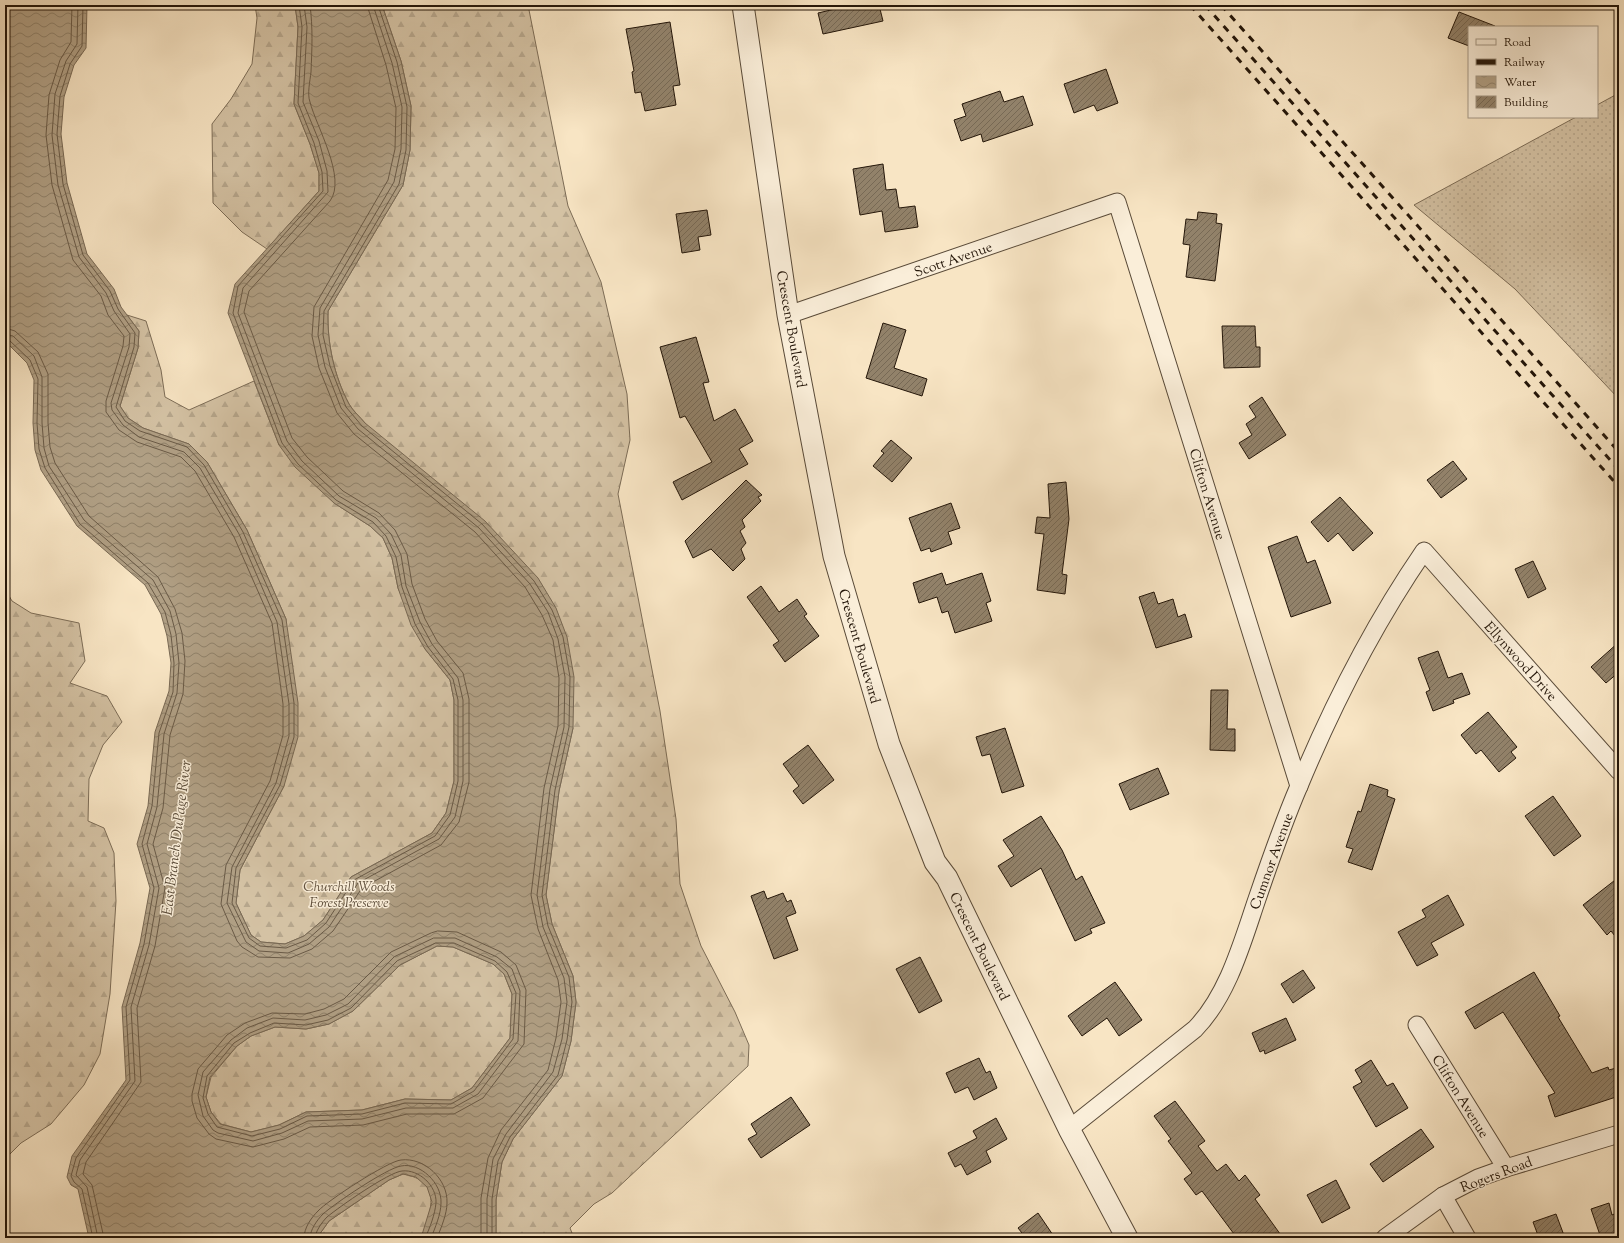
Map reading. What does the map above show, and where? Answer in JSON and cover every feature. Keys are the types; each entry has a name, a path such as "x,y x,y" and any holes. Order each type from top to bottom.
{"street":[{"name":"Crescent Boulevard","path":"743,5 788,315 834,556 889,744 935,862 947,878 1069,1128 1127,1238"},
{"name":"Scott Avenue","path":"788,315 1117,202"},
{"name":"Clifton Avenue","path":"1117,202 1299,786"},
{"name":"Cumnor Avenue","path":"1069,1128 1195,1029 1208,1013 1236,959 1299,786 1360,658 1396,591 1424,551"},
{"name":"Ellynwood Drive","path":"1424,551 1619,771"},
{"name":"Clifton Avenue","path":"1417,1025 1506,1168"},
{"name":"Rogers Road","path":"1385,1238 1443,1196 1478,1178 1506,1168 1619,1134"},
{"path":"1443,1196 1467,1238"}],"green space":[{"path":"255,5 295,5 298,27 294,104 310,144 319,173 319,191 267,249 242,232 213,203 212,124 231,99 252,64 257,18"},
{"path":"382,5 528,5 568,206 601,282 627,394 630,440 618,494 660,711 676,819 680,884 701,946 735,1012 749,1045 748,1066 612,1193 594,1204 570,1228 574,1238 496,1238 496,1200 502,1162 513,1139 562,1076 571,1041 576,1002 573,976 552,924 546,895 559,791 573,728 365,423 351,407 339,382 330,347 328,311 403,185 410,150 411,106 401,61"},
{"path":"1619,93 1619,399 1515,289 1414,205 1574,118 1598,118 1598,104"},
{"path":"127,315 146,321 161,370 165,397 189,410 254,381 279,445 334,503 370,526 383,538 392,558 398,588 425,649 450,680 454,700 454,781 446,813 432,833 351,877 323,920 304,936 285,944 261,942 251,935 236,903 240,870 284,786 286,619 247,530 207,462 189,444 143,428 128,418 120,406 138,348 139,331"},
{"path":"5,589 12,601 31,613 79,623 85,661 70,683 107,696 122,722 103,745 89,779 88,821 104,828 114,853 116,901 110,994 100,1054 84,1085 51,1124 21,1143 6,1158 5,1163"},
{"path":"437,946 453,947 493,964 504,974 512,994 510,1038 472,1088 451,1100 405,1099 362,1110 306,1112 279,1125 251,1132 221,1124 211,1112 206,1097 211,1077 237,1046 251,1036 275,1027 306,1029 329,1024 353,1011 400,965"},
{"path":"403,1174 424,1183 429,1190 431,1198 430,1207 421,1238 319,1238 319,1235 329,1221 389,1180"}],"water":[{"name":"East Branch DuPage River","path":"5,5 87,5 86,48 74,65 64,97 61,134 67,183 87,254 114,289 121,307 139,331 138,348 120,406 128,418 143,428 189,444 207,462 247,530 286,619 298,703 298,737 284,786 240,870 236,903 251,935 261,942 285,944 304,936 323,920 351,877 432,833 446,813 454,781 454,700 450,680 425,649 411,625 398,588 392,558 383,538 370,526 334,503 295,467 279,445 228,313 235,284 319,191 319,173 310,144 294,104 298,27 295,5 382,5 401,61 411,106 410,150 403,185 328,311 332,359 339,382 349,404 365,423 485,521 538,578 556,608 567,637 574,677 573,728 559,791 546,895 552,924 573,976 576,1002 571,1041 562,1076 513,1139 502,1162 496,1200 496,1238 421,1238 432,1202 427,1187 416,1177 403,1174 389,1180 329,1221 319,1235 319,1238 89,1238 78,1189 71,1185 67,1177 72,1156 126,1080 122,1007 140,943 150,888 137,844 148,806 155,732 169,691 171,663 167,636 161,614 145,585 77,526 41,470 35,450 33,423 34,380 27,363 5,341","holes":["437,946 453,947 493,964 504,974 512,994 510,1038 472,1088 451,1100 405,1099 362,1110 306,1112 279,1125 251,1132 220,1124 211,1112 206,1097 210,1077 237,1046 251,1036 275,1027 306,1029 329,1024 353,1011 400,965"]}],"building":[{"path":"852,5 879,5 883,21 823,34 818,13"},
{"path":"1459,12 1495,26 1468,26 1468,46 1448,38"},
{"path":"670,22 680,85 673,86 676,105 645,111 641,92 635,93 632,72 634,71 626,29"},
{"path":"1106,69 1118,103 1097,111 1094,105 1074,113 1064,84"},
{"path":"1000,91 1004,102 1023,96 1033,125 983,142 981,134 961,141 954,120 966,116 962,104"},
{"path":"883,164 886,190 896,189 899,208 915,206 918,227 885,232 882,211 860,215 853,169"},
{"path":"707,210 711,235 698,237 700,250 682,253 676,214"},
{"path":"1198,212 1217,214 1216,223 1222,224 1215,281 1186,277 1190,245 1183,244 1186,219 1197,220"},
{"path":"883,323 906,330 894,368 927,379 922,396 866,378"},
{"path":"1222,326 1255,326 1256,347 1260,347 1260,367 1224,368"},
{"path":"696,337 709,382 703,383 714,421 735,409 753,441 739,449 748,464 682,500 673,482 712,462 685,416 680,418 660,347"},
{"path":"1262,397 1286,435 1249,459 1239,443 1252,435 1246,424 1256,417 1249,406"},
{"path":"891,440 912,458 892,482 873,466 884,453 881,451"},
{"path":"1453,461 1467,479 1441,498 1427,480"},
{"path":"746,480 762,495 758,497 761,501 742,520 745,527 740,531 746,543 741,549 745,559 733,571 711,549 693,558 685,541"},
{"path":"1066,482 1069,519 1062,574 1067,575 1065,594 1037,590 1044,534 1035,533 1037,517 1050,518 1048,484"},
{"path":"1340,497 1373,533 1353,551 1338,533 1328,542 1311,522"},
{"path":"951,503 960,528 948,532 952,544 931,552 930,548 921,551 909,518"},
{"path":"1297,536 1307,563 1315,560 1331,603 1291,617 1268,547"},
{"path":"1533,561 1546,589 1528,598 1515,569"},
{"path":"942,573 946,585 982,573 991,601 986,603 992,621 955,633 948,611 942,613 937,597 919,603 913,583"},
{"path":"761,586 779,612 797,599 807,614 804,616 819,636 785,662 773,645 779,641 747,597"},
{"path":"1154,592 1158,604 1173,599 1178,617 1185,614 1192,637 1156,648 1139,597"},
{"path":"1619,642 1619,672 1606,683 1591,667"},
{"path":"1438,651 1448,678 1462,673 1470,694 1453,700 1454,703 1433,711 1426,692 1430,690 1418,658"},
{"path":"1211,690 1228,690 1227,729 1235,729 1235,751 1210,750"},
{"path":"1488,712 1517,747 1511,752 1516,758 1499,772 1481,750 1476,754 1461,735"},
{"path":"1005,728 1024,786 1002,793 990,754 982,756 976,737"},
{"path":"808,745 834,780 803,804 793,791 799,786 783,764"},
{"path":"1158,768 1169,794 1130,810 1119,784"},
{"path":"1370,784 1388,790 1387,796 1395,799 1372,870 1348,862 1353,849 1346,847 1358,811 1361,812"},
{"path":"1553,796 1581,836 1554,856 1525,816"},
{"path":"1041,816 1062,850 1076,880 1082,876 1105,923 1090,929 1092,933 1075,941 1041,868 1011,887 998,866 1014,856 1003,840"},
{"path":"1619,877 1619,941 1611,931 1607,935 1583,905"},
{"path":"764,891 767,899 783,893 787,902 791,900 796,913 786,917 798,950 774,959 751,896"},
{"path":"1448,895 1464,925 1431,943 1438,955 1417,966 1398,932 1426,917 1422,910"},
{"path":"920,957 942,1001 919,1013 896,969"},
{"path":"1303,970 1315,988 1293,1003 1281,984"},
{"path":"1534,972 1560,1016 1558,1017 1592,1073 1608,1067 1609,1070 1616,1068 1619,1078 1619,1096 1555,1117 1548,1096 1555,1093 1503,1012 1475,1029 1465,1012"},
{"path":"1115,982 1142,1020 1119,1036 1107,1018 1082,1036 1068,1016"},
{"path":"1286,1018 1296,1040 1265,1054 1264,1050 1260,1052 1252,1033"},
{"path":"979,1058 986,1073 990,1071 997,1088 974,1100 968,1087 955,1093 946,1073"},
{"path":"1371,1060 1387,1086 1393,1083 1408,1108 1376,1127 1353,1087 1362,1082 1355,1070"},
{"path":"791,1097 810,1125 761,1158 748,1139 757,1134 751,1124"},
{"path":"1175,1101 1205,1141 1198,1146 1217,1171 1226,1164 1239,1181 1245,1175 1260,1195 1255,1199 1283,1238 1237,1238 1202,1191 1196,1195 1184,1179 1192,1173 1168,1141 1171,1139 1154,1116"},
{"path":"996,1118 1007,1139 986,1151 991,1162 967,1175 961,1164 955,1167 948,1153 977,1138 973,1131"},
{"path":"1421,1129 1434,1147 1383,1182 1370,1164"},
{"path":"1336,1180 1350,1208 1322,1223 1307,1195"},
{"path":"1609,1203 1612,1215 1619,1212 1619,1238 1601,1238 1591,1209"},
{"path":"1038,1213 1055,1238 1026,1238 1018,1228"},
{"path":"1556,1214 1565,1238 1539,1238 1533,1222"}],"railway":[{"path":"1190,5 1619,487"},
{"path":"1205,5 1619,470"},
{"path":"1221,5 1619,452"}],"park label":[{"name":"Churchill Woods Forest Preserve","path":"349,894"}]}
